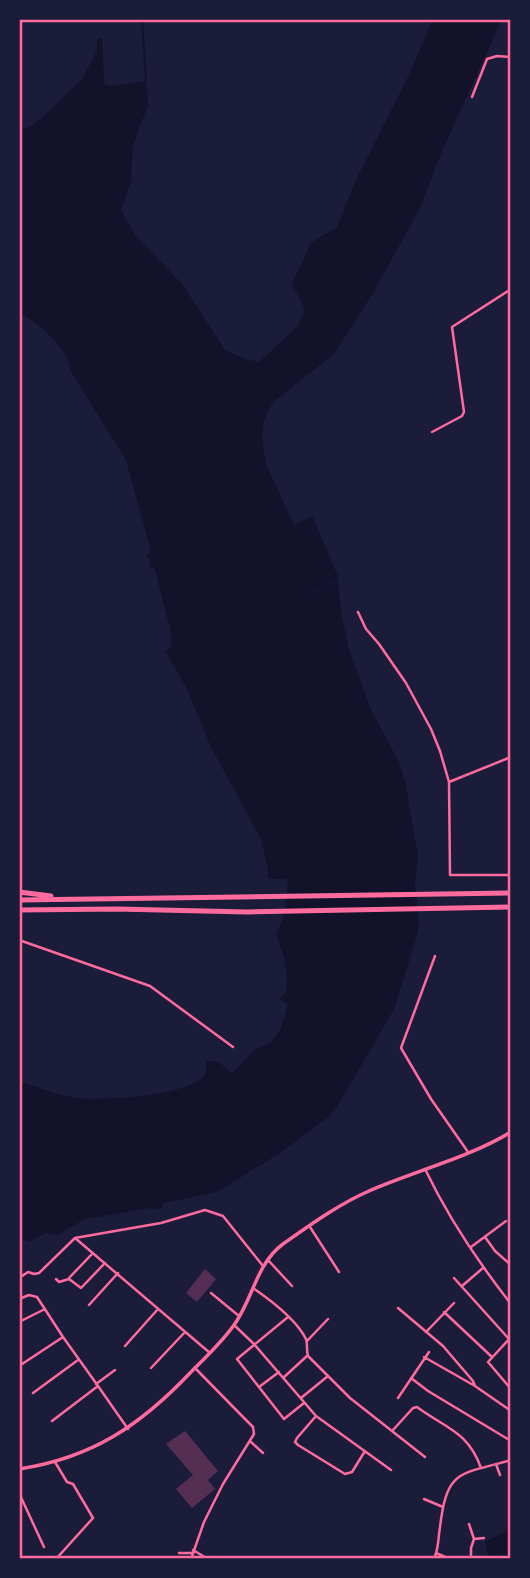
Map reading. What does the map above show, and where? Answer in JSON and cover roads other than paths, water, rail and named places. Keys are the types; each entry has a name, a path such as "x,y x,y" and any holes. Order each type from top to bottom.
{"highway":[{"path":"19,900 511,891"},
{"path":"19,892 69,899"},
{"path":"19,910 247,912 511,907"}],"street":[{"path":"472,97 488,59 497,56 511,57"},
{"path":"432,432 451,423 464,412 452,327 511,289"},
{"path":"358,612 366,629 406,683 440,751 449,782 450,875 511,875"},
{"path":"449,782 511,757"},
{"path":"19,940 150,986 233,1047"},
{"path":"435,956 401,1049 431,1099 468,1152"},
{"path":"19,1469 55,1462 90,1450 128,1429 159,1404 234,1325 263,1266 281,1246 366,1193 511,1132"},
{"path":"425,1169 483,1268 511,1304"},
{"path":"19,1278 29,1272 39,1273 75,1238 161,1223 205,1210 223,1216 263,1266"},
{"path":"471,1247 506,1221"},
{"path":"310,1227 339,1272"},
{"path":"485,1237 495,1251 511,1265"},
{"path":"75,1238 210,1353"},
{"path":"56,1279 60,1282 68,1279 93,1253"},
{"path":"268,1261 292,1286"},
{"path":"68,1279 80,1288 104,1263"},
{"path":"462,1286 483,1268"},
{"path":"89,1305 118,1273"},
{"path":"454,1278 510,1338 488,1363 511,1389"},
{"path":"253,1288 288,1317 307,1341 308,1356 350,1398 425,1457"},
{"path":"211,1293 239,1317"},
{"path":"19,1299 27,1295 34,1296 128,1429"},
{"path":"426,1332 454,1303"},
{"path":"398,1308 443,1346 475,1386"},
{"path":"19,1322 44,1309"},
{"path":"125,1346 158,1309"},
{"path":"444,1312 492,1357"},
{"path":"288,1317 237,1359 285,1419 304,1403"},
{"path":"307,1341 328,1319"},
{"path":"234,1325 254,1344 316,1416 391,1471"},
{"path":"150,1368 185,1332"},
{"path":"19,1366 63,1337"},
{"path":"505,1343 511,1350"},
{"path":"398,1398 429,1352"},
{"path":"284,1378 308,1356"},
{"path":"424,1357 475,1386 511,1411"},
{"path":"33,1394 78,1360"},
{"path":"191,1559 226,1477 254,1434 253,1427 195,1368"},
{"path":"52,1420 115,1370"},
{"path":"259,1387 279,1372"},
{"path":"300,1399 328,1376"},
{"path":"411,1378 511,1441"},
{"path":"393,1430 416,1406 465,1439 475,1451 481,1469"},
{"path":"316,1416 296,1439 298,1444 345,1474 352,1472 365,1451"},
{"path":"251,1441 263,1453"},
{"path":"433,1559 449,1485 455,1478 511,1460"},
{"path":"55,1462 67,1482 73,1484 93,1518 56,1559"},
{"path":"496,1464 499,1475"},
{"path":"19,1493 44,1547"},
{"path":"424,1499 443,1507"},
{"path":"470,1524 474,1539 471,1559"},
{"path":"474,1539 484,1538"},
{"path":"179,1553 193,1552 208,1559"},
{"path":"436,1553 450,1559"}],"waterway":[{"path":"142,19 146,81"}]}
